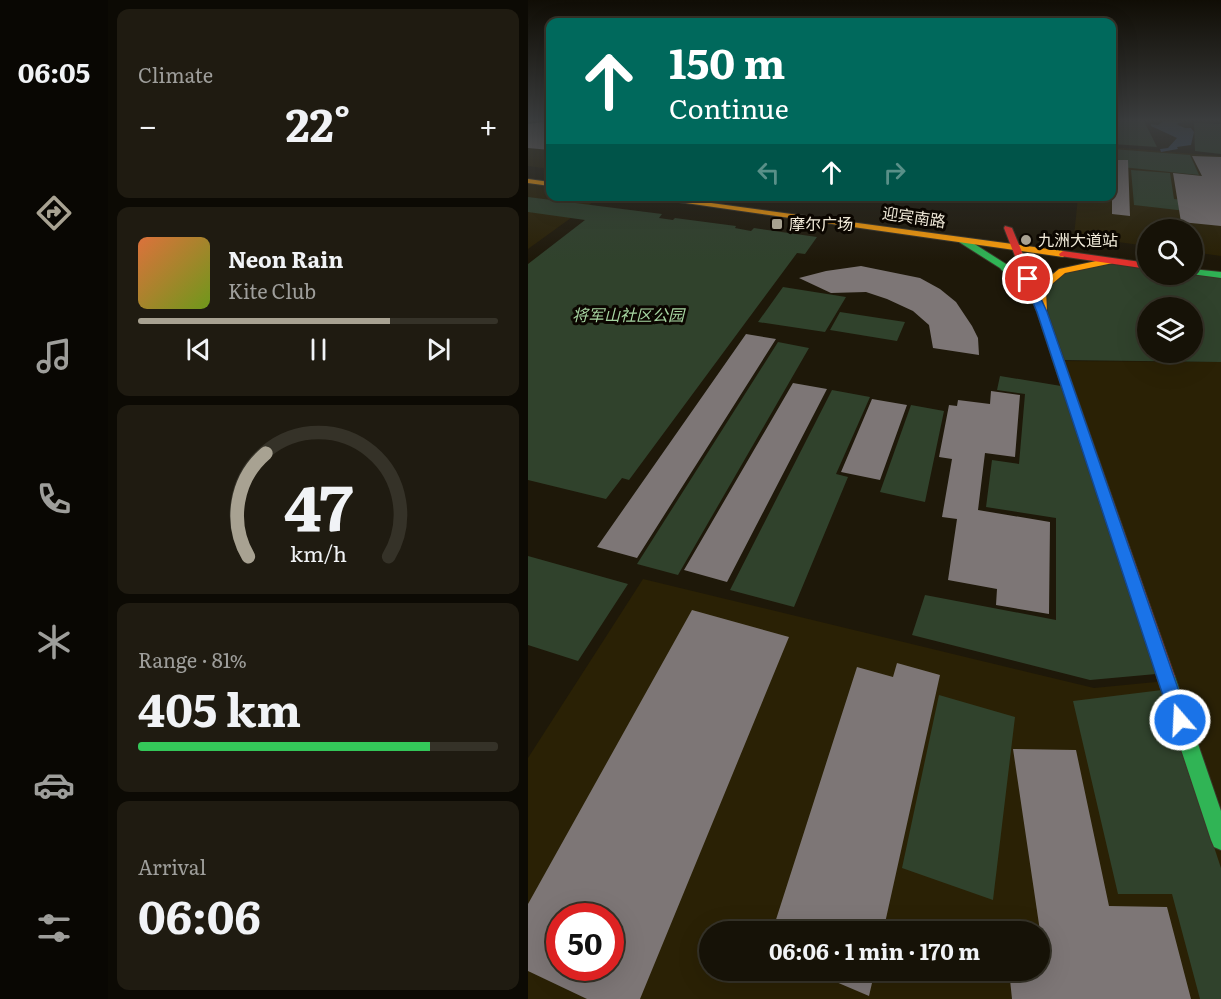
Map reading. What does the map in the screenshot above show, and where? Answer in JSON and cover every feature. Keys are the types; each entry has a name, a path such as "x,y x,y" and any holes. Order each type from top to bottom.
{"main road":[{"path":"528,181 546,183"},
{"name":"迎宾南路","path":"677,201 1137,265"},
{"path":"1008,228 1042,312 1221,840"},
{"path":"962,240 1003,266 1042,312"},
{"path":"1042,312 1041,288 1062,271 1110,261"},
{"path":"1203,274 1221,276"}],"shaded area":[{"path":"1116,168 1221,168 1221,256 1203,253 1203,219 1137,219 1137,245 1074,236 1078,201 1116,201"},
{"path":"528,181 546,183 546,201 594,201 528,249"},
{"path":"1062,361 1221,362 1221,821"},
{"path":"643,579 1094,688 1166,681 1221,846 1221,999 528,999 528,758"}],"green space":[{"path":"1128,168 1196,168 1199,175"},
{"path":"1131,170 1170,173 1174,199 1221,204 1221,215 1134,205"},
{"name":"将军山社区公园","path":"528,197 662,214 659,218 736,226 735,228 751,231 754,228 817,237 805,254 797,253 629,480 622,478 606,499 528,480 528,264 585,220 528,212"},
{"path":"1111,261 1137,265 1137,285 1203,285 1203,276 1221,276 1221,362 1203,362 1203,297 1137,297 1137,361 1059,360 1042,288 1062,271"},
{"path":"783,287 846,297 825,332 758,322"},
{"path":"840,312 905,322 897,341 830,330"},
{"path":"778,342 809,348 678,575 637,564"},
{"path":"1000,376 1061,386 1156,674 1090,680 912,635 925,595 1056,620 1056,518 986,507 992,460 1019,464 1025,394 997,390"},
{"path":"832,390 870,397 836,474 848,477 794,607 730,590"},
{"path":"911,405 944,411 925,502 880,492"},
{"path":"528,556 628,584 578,661 528,645"},
{"path":"1162,690 1221,868 1221,999 1200,999 1172,894 1118,894 1073,701"},
{"path":"939,695 1015,717 993,900 902,868"}],"building":[{"path":"1116,168 1128,168 1130,216 1112,214 1112,201 1116,201"},
{"path":"1198,168 1221,168 1221,226 1203,224 1203,219 1181,219 1173,173 1202,176"},
{"path":"861,266 920,278 940,289 956,302 972,326 978,338 979,355 933,348 929,325 913,311 887,299 866,292 831,293 799,278"},
{"path":"746,334 776,339 637,558 597,547"},
{"path":"793,383 827,389 727,582 684,570"},
{"path":"991,391 1020,395 1015,457 985,453 978,510 1050,522 1049,614 996,605 997,589 948,580 957,519 942,517 952,459 939,457 949,405 957,406 958,400 990,404"},
{"path":"872,399 907,405 880,480 841,472"},
{"path":"692,610 789,637 640,999 587,999 549,981 624,981 624,903 546,903 546,980 528,971 528,904"},
{"path":"897,663 940,675 885,921 776,921 857,667 893,677"},
{"path":"1013,749 1076,750 1109,906 1167,907 1191,999 1012,999 1010,981 1050,981 1050,921 1039,921"},
{"path":"834,981 872,981 869,996"}],"traffic: fast":[{"path":"962,240 1003,266 1025,292"},
{"path":"1203,273 1221,275"},
{"path":"1166,677 1221,840"}],"traffic: slow":[{"path":"528,181 546,183"},
{"path":"676,201 1063,254"},
{"path":"1042,312 1041,288 1062,271 1110,261"}],"traffic: jam":[{"path":"1008,228 1042,312 1166,677"},
{"path":"1063,254 1137,264"}],"place":[{"name":"摩尔广场","path":"777,224"},
{"name":"九洲大道站","path":"1026,240"}],"route":[{"path":"1028,279 1042,312 1180,720"}]}
